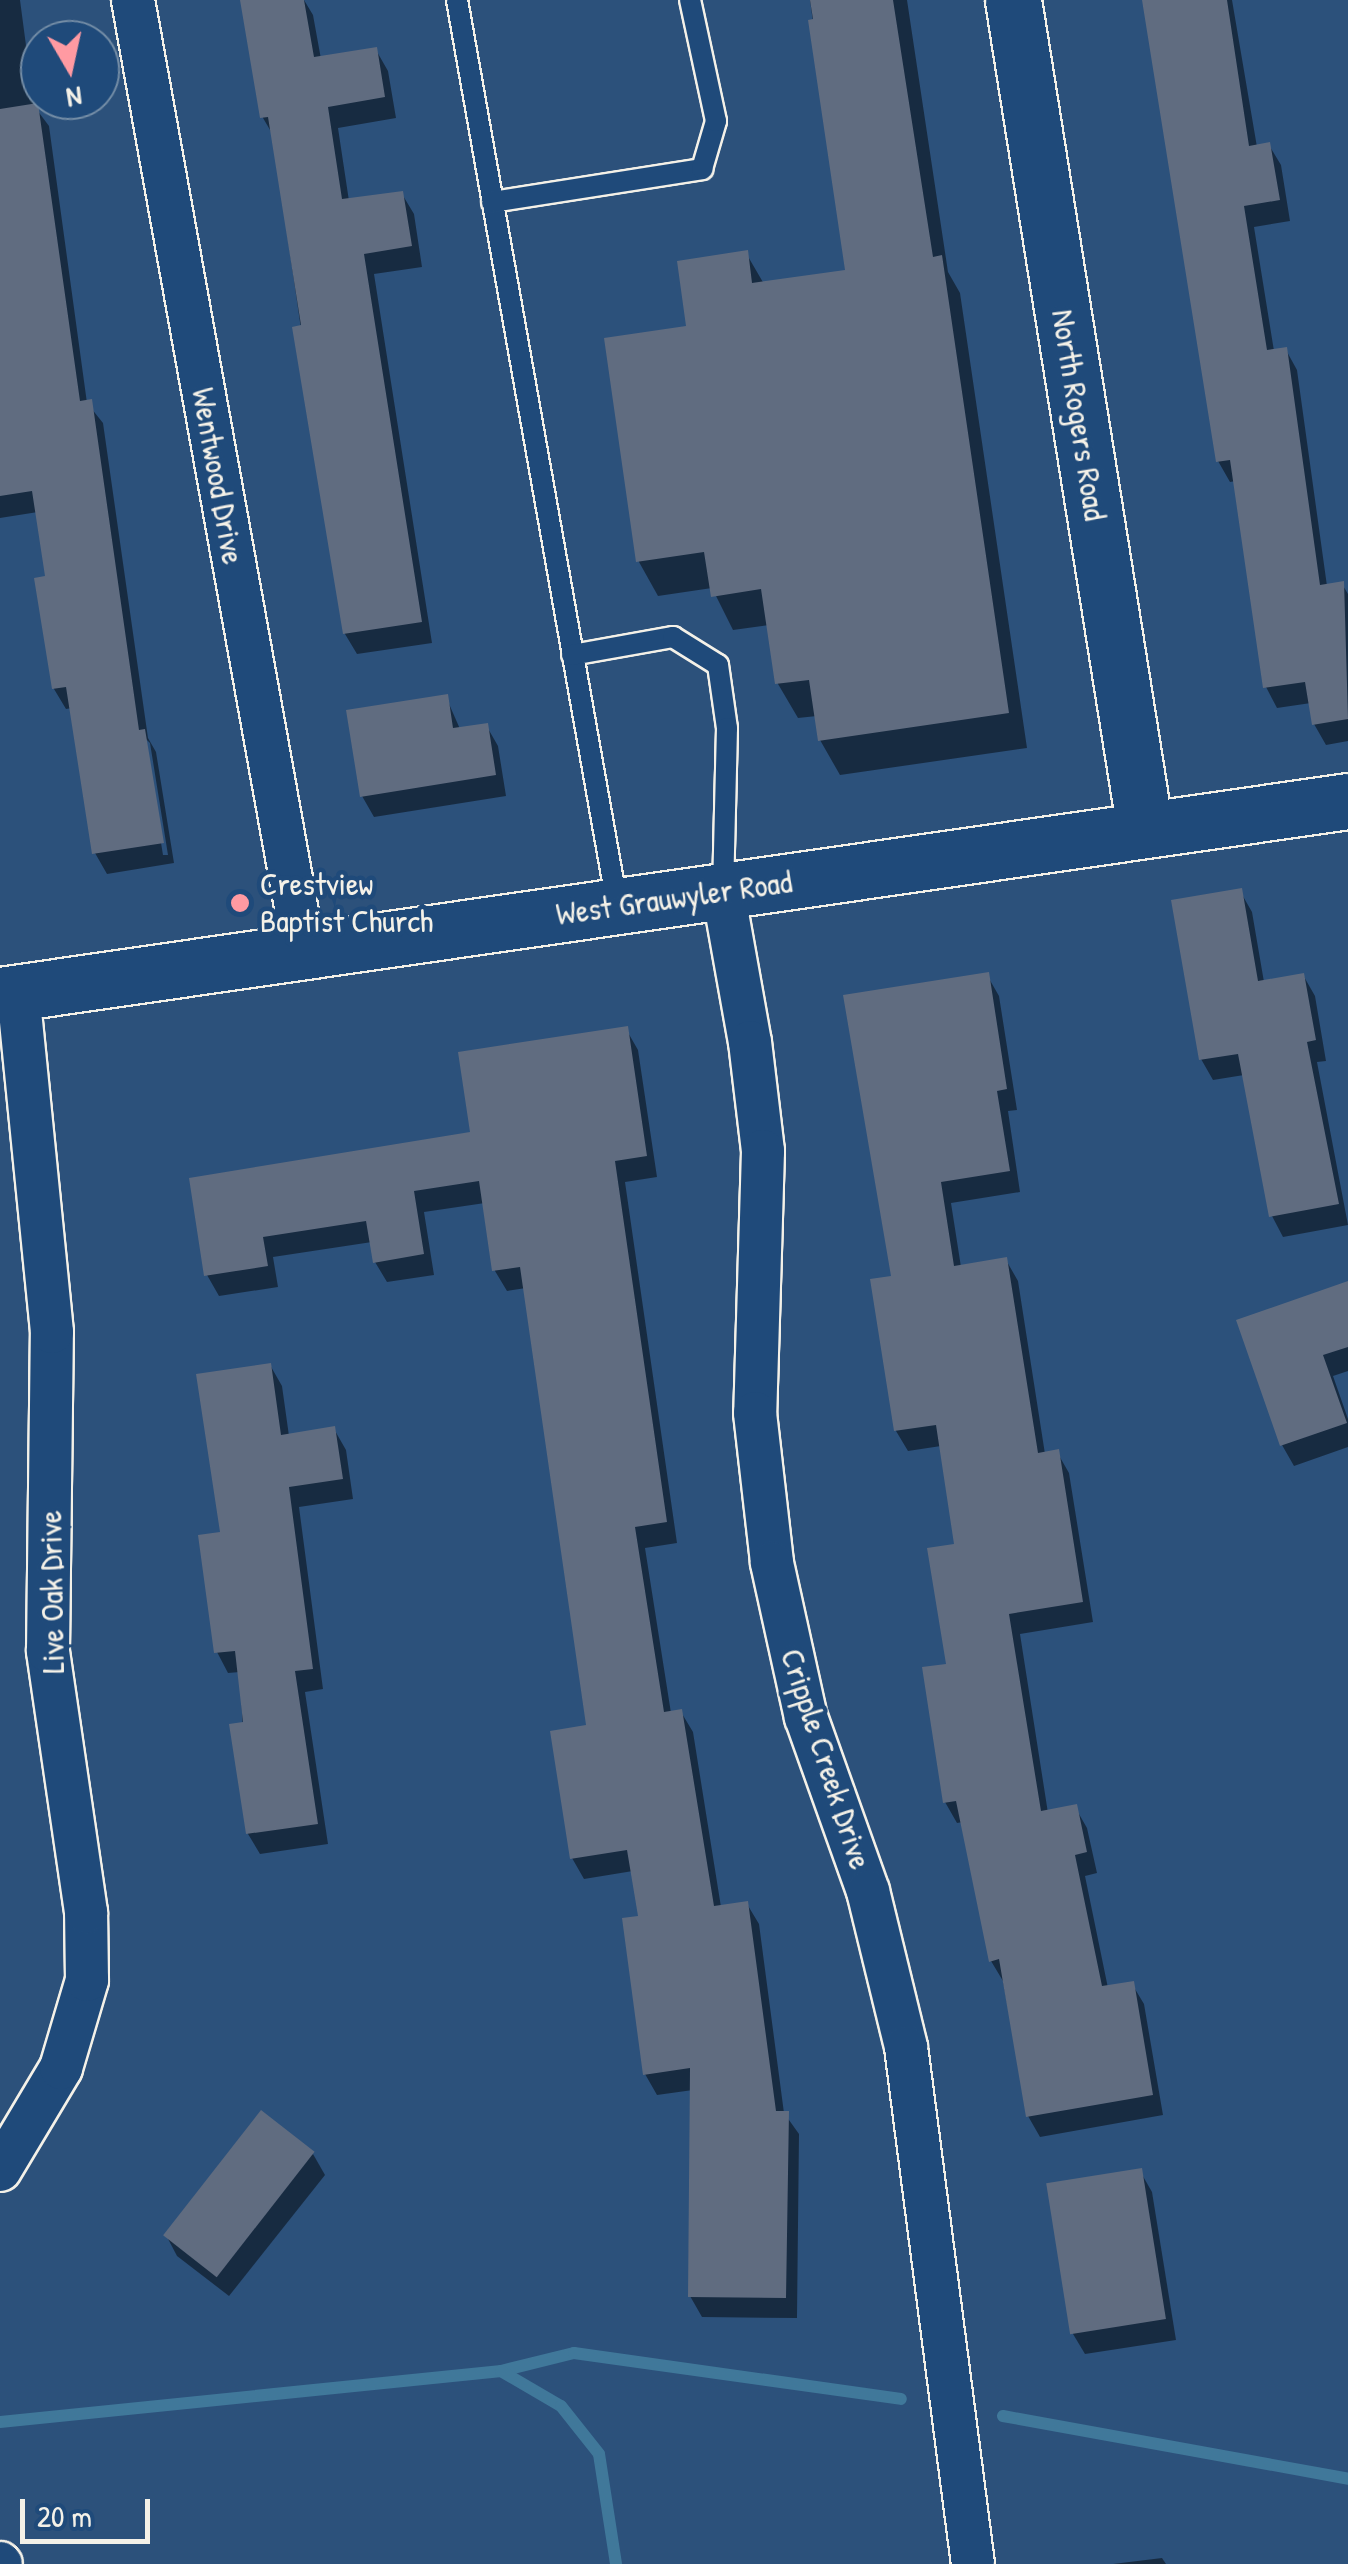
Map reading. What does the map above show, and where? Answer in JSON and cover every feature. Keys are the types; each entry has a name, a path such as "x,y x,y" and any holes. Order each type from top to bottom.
{"main road":[{"name":"North Rogers Road","path":"1013,0 1145,830"},
{"name":"West Grauwyler Road","path":"9,993 1348,801"}],"street":[{"name":"Wentwood Drive","path":"133,0 304,951"},
{"name":"Cripple Creek Drive","path":"723,891 750,1042 763,1151 756,1413 772,1563 806,1717 868,1891 906,2047 973,2564"},
{"name":"Live Oak Drive","path":"0,2170 61,2068 87,1980 86,1912 48,1651 52,1332 9,993"}],"lane":[{"path":"457,0 617,906"},
{"path":"492,202 702,169 716,121 690,0"},
{"path":"572,655 673,637 718,665 726,728 723,891"}],"building":[{"path":"240,0 304,0 314,57 377,47 385,97 328,107 342,199 403,191 412,246 364,254 422,622 343,634 292,327 301,325 268,117 260,118"},
{"path":"810,0 893,0 933,257 942,255 1009,713 818,741 809,680 775,684 761,589 711,597 704,552 636,562 604,338 686,326 677,261 748,250 752,283 845,270 808,20 813,19"},
{"path":"1142,0 1227,0 1249,146 1270,142 1280,200 1244,206 1267,350 1287,347 1320,585 1344,581 1348,719 1312,725 1305,682 1263,688 1230,460 1216,462"},
{"path":"20,106 20,120 40,120 80,401 92,399 139,730 145,729 164,843 92,854 66,687 52,689 34,578 45,576 32,491 0,496 0,109"},
{"path":"448,694 453,728 488,723 496,775 360,797 346,710"},
{"path":"1242,888 1258,981 1304,973 1316,1040 1307,1042 1339,1204 1269,1217 1238,1054 1199,1060 1171,900"},
{"path":"989,972 1007,1089 997,1091 1010,1171 941,1182 954,1266 1007,1257 1038,1453 1059,1449 1083,1602 1009,1614 1041,1811 1077,1804 1087,1852 1075,1855 1102,1986 1134,1981 1153,2095 1026,2117 999,1959 989,1962 956,1801 943,1803 922,1667 946,1664 927,1548 954,1544 936,1425 894,1431 870,1279 891,1276 843,995"},
{"path":"628,1026 647,1156 615,1161 667,1522 635,1527 664,1712 682,1709 714,1906 748,1901 776,2111 789,2111 786,2298 688,2297 690,2068 643,2075 622,1918 638,1916 627,1850 570,1859 550,1731 586,1725 520,1267 492,1271 479,1181 414,1191 424,1254 373,1263 366,1221 263,1237 268,1266 204,1276 189,1178 470,1132 458,1052"},
{"path":"1348,1281 1348,1347 1323,1355 1347,1423 1280,1446 1236,1320"},
{"path":"271,1363 281,1435 335,1426 343,1479 289,1487 313,1669 295,1671 318,1824 246,1834 229,1724 243,1722 235,1651 214,1653 198,1535 220,1532 196,1374"},
{"path":"261,2110 315,2152 217,2277 163,2235"},
{"path":"1142,2168 1166,2319 1070,2334 1046,2183"}],"waterway":[{"path":"501,2371 574,2353 901,2399"},
{"path":"0,2422 501,2371 561,2406 599,2454 616,2564"},
{"path":"1003,2416 1348,2479"}],"place":[{"name":"Crestview Baptist Church","path":"240,903"}]}
